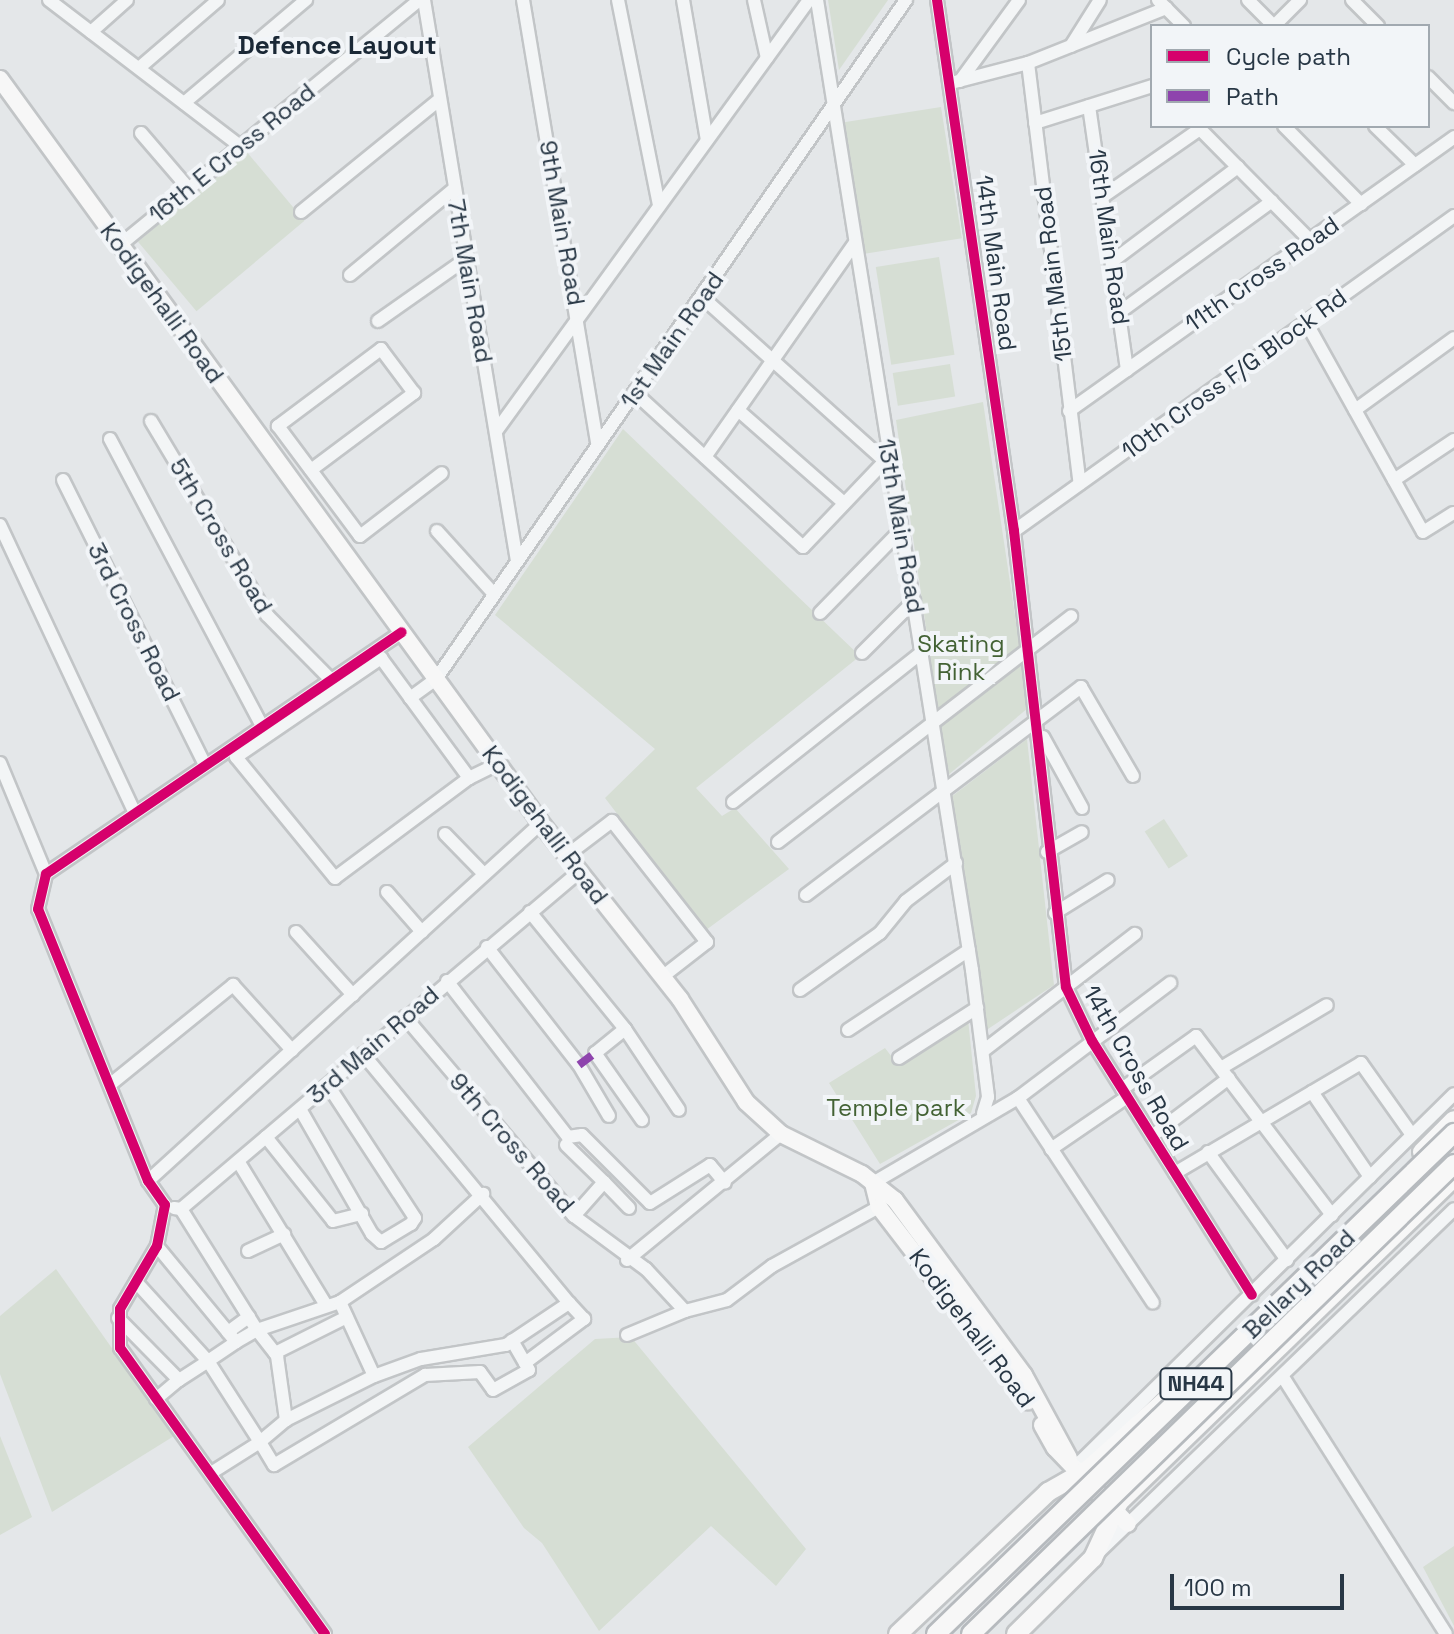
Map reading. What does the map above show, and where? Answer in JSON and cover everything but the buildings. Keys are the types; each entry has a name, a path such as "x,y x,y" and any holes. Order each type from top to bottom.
{"highway":[{"name":"Bellary Road","path":"899,1633 1074,1465 1090,1468 1215,1357 1454,1120"},
{"name":"Bellary Road","path":"934,1634 1454,1133"},
{"name":"Bellary Road","path":"971,1634 1454,1164"},
{"name":"Bellary Road","path":"1016,1634 1093,1558 1114,1509 1454,1177"},
{"path":"899,1633 934,1634"}],"main road":[{"name":"Kodigehalli Road","path":"0,79 541,823 662,977 746,1102 781,1134 873,1183 879,1207 958,1302 1055,1448 1128,1524"},
{"path":"873,1183 895,1200 963,1286 1032,1388 1074,1465"}],"street":[{"path":"49,0 240,146"},
{"path":"91,32 127,0"},
{"path":"139,68 218,0"},
{"path":"184,103 306,0"},
{"name":"7th Main Road","path":"421,0 517,561"},
{"name":"16th E Cross Road","path":"120,245 421,0"},
{"name":"9th Main Road","path":"523,0 598,446"},
{"path":"618,0 659,206"},
{"path":"683,0 707,140"},
{"path":"754,0 767,58"},
{"path":"497,430 809,0"},
{"name":"13th Main Road","path":"817,0 887,459 902,529 969,950 988,1097 983,1113"},
{"name":"1st Main Road","path":"410,698 436,679 906,0"},
{"name":"14th Main Road","path":"937,0 955,82 1029,649"},
{"path":"955,82 1019,0"},
{"path":"1071,46 1100,0"},
{"path":"1248,0 1272,24"},
{"path":"1276,24 1300,0"},
{"path":"1355,1 1376,24"},
{"path":"955,82 1028,63 1162,4 1182,24"},
{"name":"15th Main Road","path":"1028,63 1080,484"},
{"path":"1430,79 1454,103"},
{"path":"1035,123 1150,87"},
{"path":"301,212 439,100"},
{"name":"16th Main Road","path":"1089,106 1105,195 1127,370"},
{"path":"1105,195 1198,128 1310,240"},
{"path":"1286,128 1361,204"},
{"path":"1377,128 1415,165"},
{"path":"141,133 189,189"},
{"name":"11th Cross Road","path":"1069,411 1454,137"},
{"path":"1114,260 1238,167"},
{"path":"350,275 454,189"},
{"path":"1120,312 1272,201"},
{"name":"10th Cross F/G Block Rd","path":"1014,531 1454,216"},
{"path":"705,457 854,244"},
{"path":"378,321 466,259"},
{"path":"635,393 803,547 887,459 702,297"},
{"path":"1306,322 1423,532 1454,513"},
{"path":"1355,410 1454,338"},
{"path":"311,470 414,393 381,349 278,426 360,536 442,473"},
{"path":"738,410 844,503"},
{"name":"5th Cross Road","path":"151,421 267,615 331,680"},
{"path":"110,439 262,726"},
{"path":"1394,480 1454,440"},
{"name":"3rd Cross Road","path":"63,480 205,765"},
{"path":"305,499 323,486"},
{"path":"0,525 135,813"},
{"path":"820,613 902,529"},
{"path":"437,531 494,594"},
{"path":"862,653 914,601"},
{"path":"778,842 1071,616"},
{"path":"46,874 402,632"},
{"name":"14th Cross Road","path":"1029,649 1040,732 1047,852 1066,987 1092,1041 1252,1295"},
{"path":"733,802 922,652"},
{"path":"469,778 381,658 236,757 335,878 469,778 498,764"},
{"path":"806,895 945,794 1038,714 1081,687 1133,776"},
{"path":"1040,732 1082,808"},
{"path":"0,763 46,874 38,909 112,1083 148,1181 165,1205 181,1209 257,1330 275,1353 286,1420"},
{"path":"566,856 612,821 707,942 662,977"},
{"path":"148,1181 541,823"},
{"path":"1047,852 1082,832"},
{"path":"445,834 484,874"},
{"path":"800,990 880,933 906,901 956,863"},
{"name":"3rd Main Road","path":"181,1209 579,872"},
{"path":"1055,913 1108,880"},
{"path":"387,892 422,932"},
{"path":"530,912 625,1029 679,1110"},
{"path":"296,932 353,995"},
{"path":"983,1051 1135,934"},
{"path":"487,947 579,1065 609,1116"},
{"path":"848,1030 969,950"},
{"path":"447,981 568,1137 582,1135 650,1203 710,1165 725,1183"},
{"path":"873,1183 983,1113 1018,1098 1170,983"},
{"path":"112,1083 233,985 292,1050"},
{"path":"1152,1136 1225,1073 1327,1005"},
{"path":"899,1058 977,1008"},
{"name":"9th Cross Road","path":"405,1017 574,1216 627,1260 646,1269 685,1311"},
{"path":"579,1065 625,1029"},
{"path":"1051,1149 1196,1036 1332,1215"},
{"path":"595,1053 642,1120"},
{"path":"363,1054 483,1194 584,1319 525,1363"},
{"path":"1175,1173 1361,1063 1412,1135"},
{"path":"300,1109 381,1242 415,1218 328,1085"},
{"path":"1312,1092 1370,1177"},
{"path":"1074,1465 1252,1295 1454,1094"},
{"path":"1018,1098 1153,1303"},
{"path":"627,1260 725,1183 781,1134"},
{"path":"266,1137 333,1221 362,1214"},
{"path":"566,1145 629,1208"},
{"path":"1208,1152 1287,1260"},
{"path":"238,1161 326,1305"},
{"path":"574,1216 604,1182"},
{"path":"232,1337 340,1302 434,1239 483,1194"},
{"path":"165,1205 157,1246 118,1318 120,1348 325,1634"},
{"path":"627,1335 685,1311 727,1300 772,1266 879,1207"},
{"path":"1093,1558 1454,1209"},
{"path":"248,1251 284,1234"},
{"path":"157,1246 232,1337"},
{"path":"136,1282 208,1361 274,1465 425,1375 480,1372 493,1390 529,1370 512,1341"},
{"path":"340,1302 374,1376"},
{"path":"211,1473 260,1442 286,1420 374,1376 512,1341 569,1303"},
{"path":"156,1399 208,1361 249,1317"},
{"path":"275,1353 347,1317"},
{"path":"118,1318 179,1380"},
{"path":"1283,1377 1446,1634"}],"green space":[{"path":"828,0 888,0 839,70"},
{"path":"941,107 962,238 860,254 839,123"},
{"path":"246,151 304,221 196,311 138,242"},
{"path":"939,257 954,355 891,365 876,267"},
{"path":"950,364 955,397 898,406 893,373"},
{"name":"Skating Rink","path":"983,402 1020,649 938,711 896,420"},
{"path":"623,429 860,656 696,788 722,816 735,808 789,869 706,930 605,798 655,749 495,615"},
{"path":"1021,661 1028,708 947,776 939,725"},
{"path":"1027,739 1054,985 985,1031 951,797"},
{"path":"1164,819 1188,856 1169,868 1145,832"},
{"name":"Temple park","path":"968,1019 976,1096 971,1113 880,1164 829,1083 885,1048 898,1065"},
{"path":"56,1269 174,1436 52,1512 0,1374 0,1316"},
{"path":"631,1337 806,1549 776,1586 711,1526 599,1631 542,1543 524,1528 468,1447 595,1339"},
{"path":"0,1436 32,1517 0,1535"},
{"path":"1454,1546 1454,1626 1423,1567"}],"marked path":[{"path":"579,1065 595,1053"}],"cycle path":[{"path":"937,0 1014,531 1066,987 1092,1041 1252,1295"},
{"path":"325,1634 120,1348 120,1309 157,1246 165,1205 148,1181 38,909 46,874 402,632"}],"district":[{"name":"Defence Layout","path":"337,46"}]}
